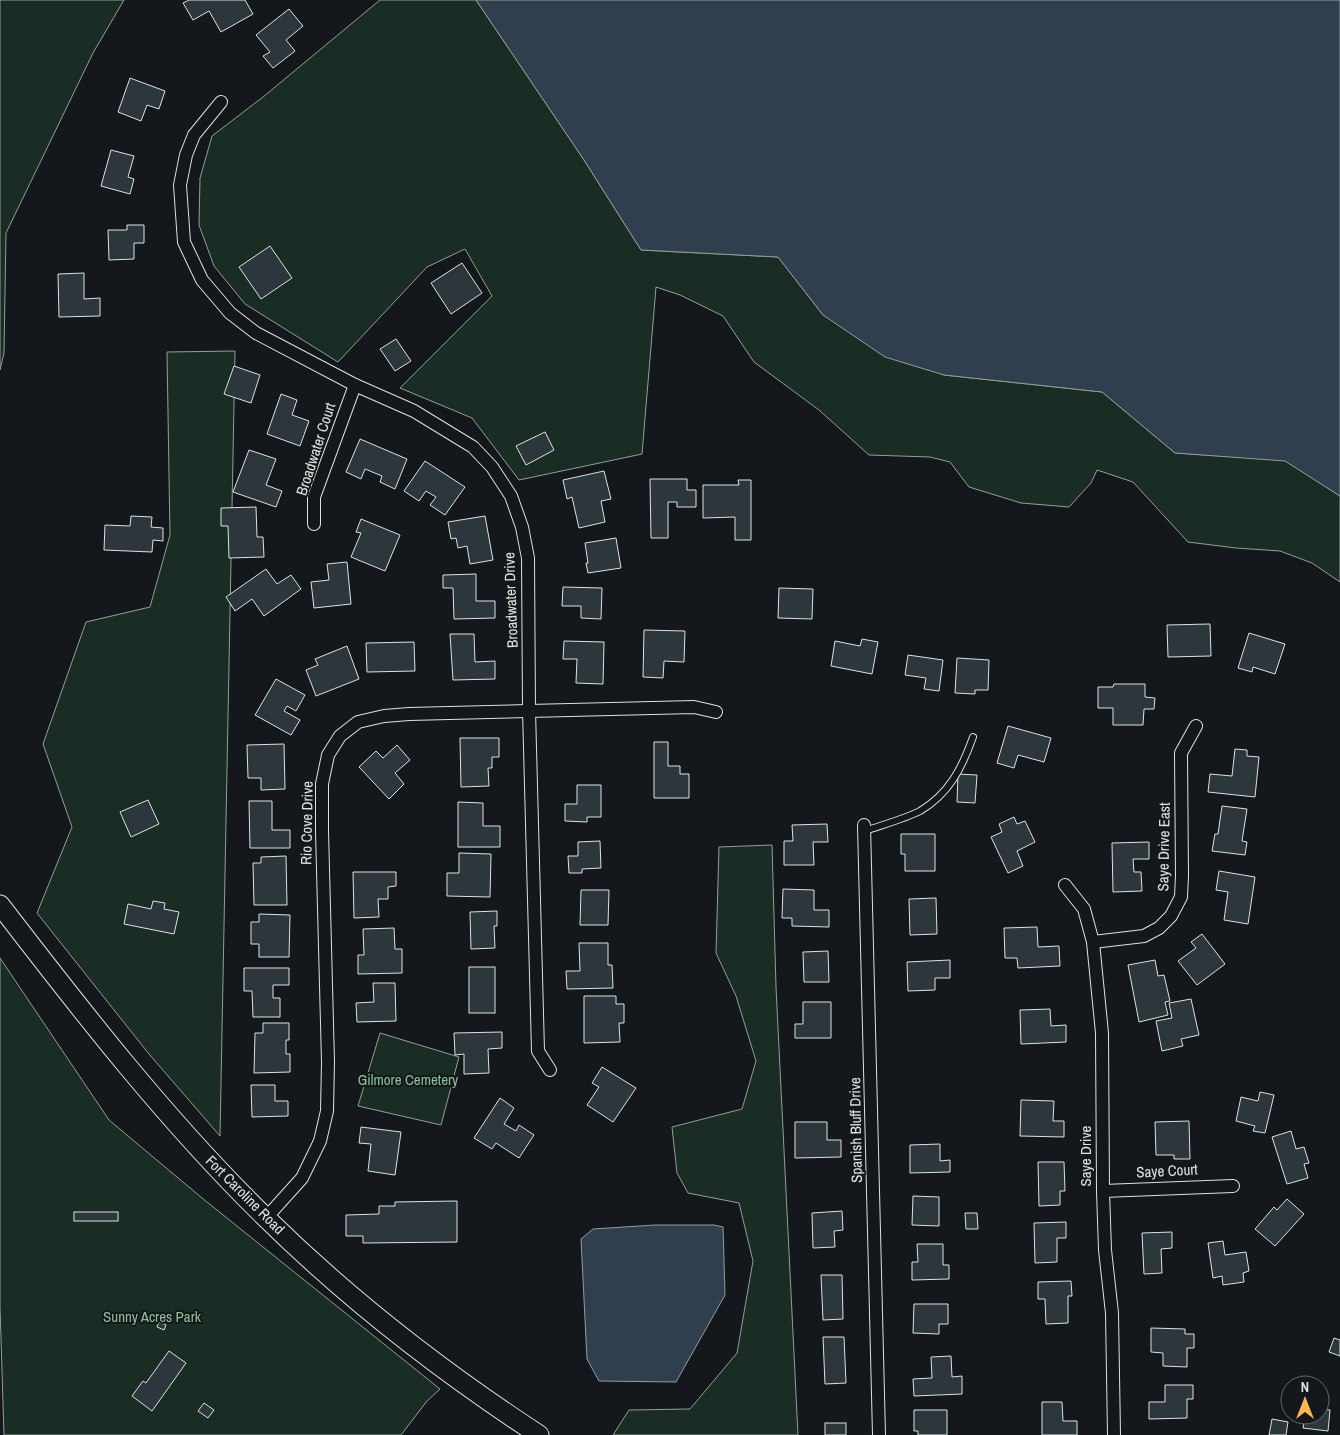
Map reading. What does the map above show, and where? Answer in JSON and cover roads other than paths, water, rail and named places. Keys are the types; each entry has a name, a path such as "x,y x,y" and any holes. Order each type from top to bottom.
{"street":[{"name":"Broadwater Drive","path":"221,102 194,135 186,156 180,185 184,242 202,280 230,313 256,333 355,384 414,411 473,447 492,467 511,496 522,527 528,558 538,1051 550,1070"},
{"name":"Broadwater Court","path":"314,524 314,497 355,384"},
{"name":"Rio Cove Drive","path":"266,1218 302,1178 320,1141 327,1111 328,1062 322,784 328,755 340,736 358,722 384,716 530,710 694,707 716,712"},
{"name":"Saye Drive East","path":"1094,942 1144,936 1158,928 1171,916 1180,897 1182,875 1181,753 1196,726"},
{"name":"Spanish Bluff Drive","path":"865,828 879,1435"},
{"name":"Saye Drive","path":"1065,885 1084,909 1094,942 1102,1033 1103,1191 1105,1250 1112,1313 1114,1435"},
{"name":"Fort Caroline Road","path":"1,910 136,1077 180,1127 266,1218 340,1285 409,1342 491,1404 539,1435"},
{"name":"Saye Court","path":"1103,1191 1233,1186"}],"lane":[{"path":"865,828 919,811 946,791 966,756 973,737"}],"water":[{"path":"476,0 1340,0 1340,496 1285,461 1175,453 1102,392 944,375 885,357 823,315 778,257 641,250 584,160"},
{"path":"655,1225 714,1225 723,1227 725,1295 676,1382 599,1381 587,1359 581,1239 593,1229"}],"park label":[{"name":"Gilmore Cemetery","path":"408,1080"},
{"name":"Sunny Acres Park","path":"152,1317"}]}
